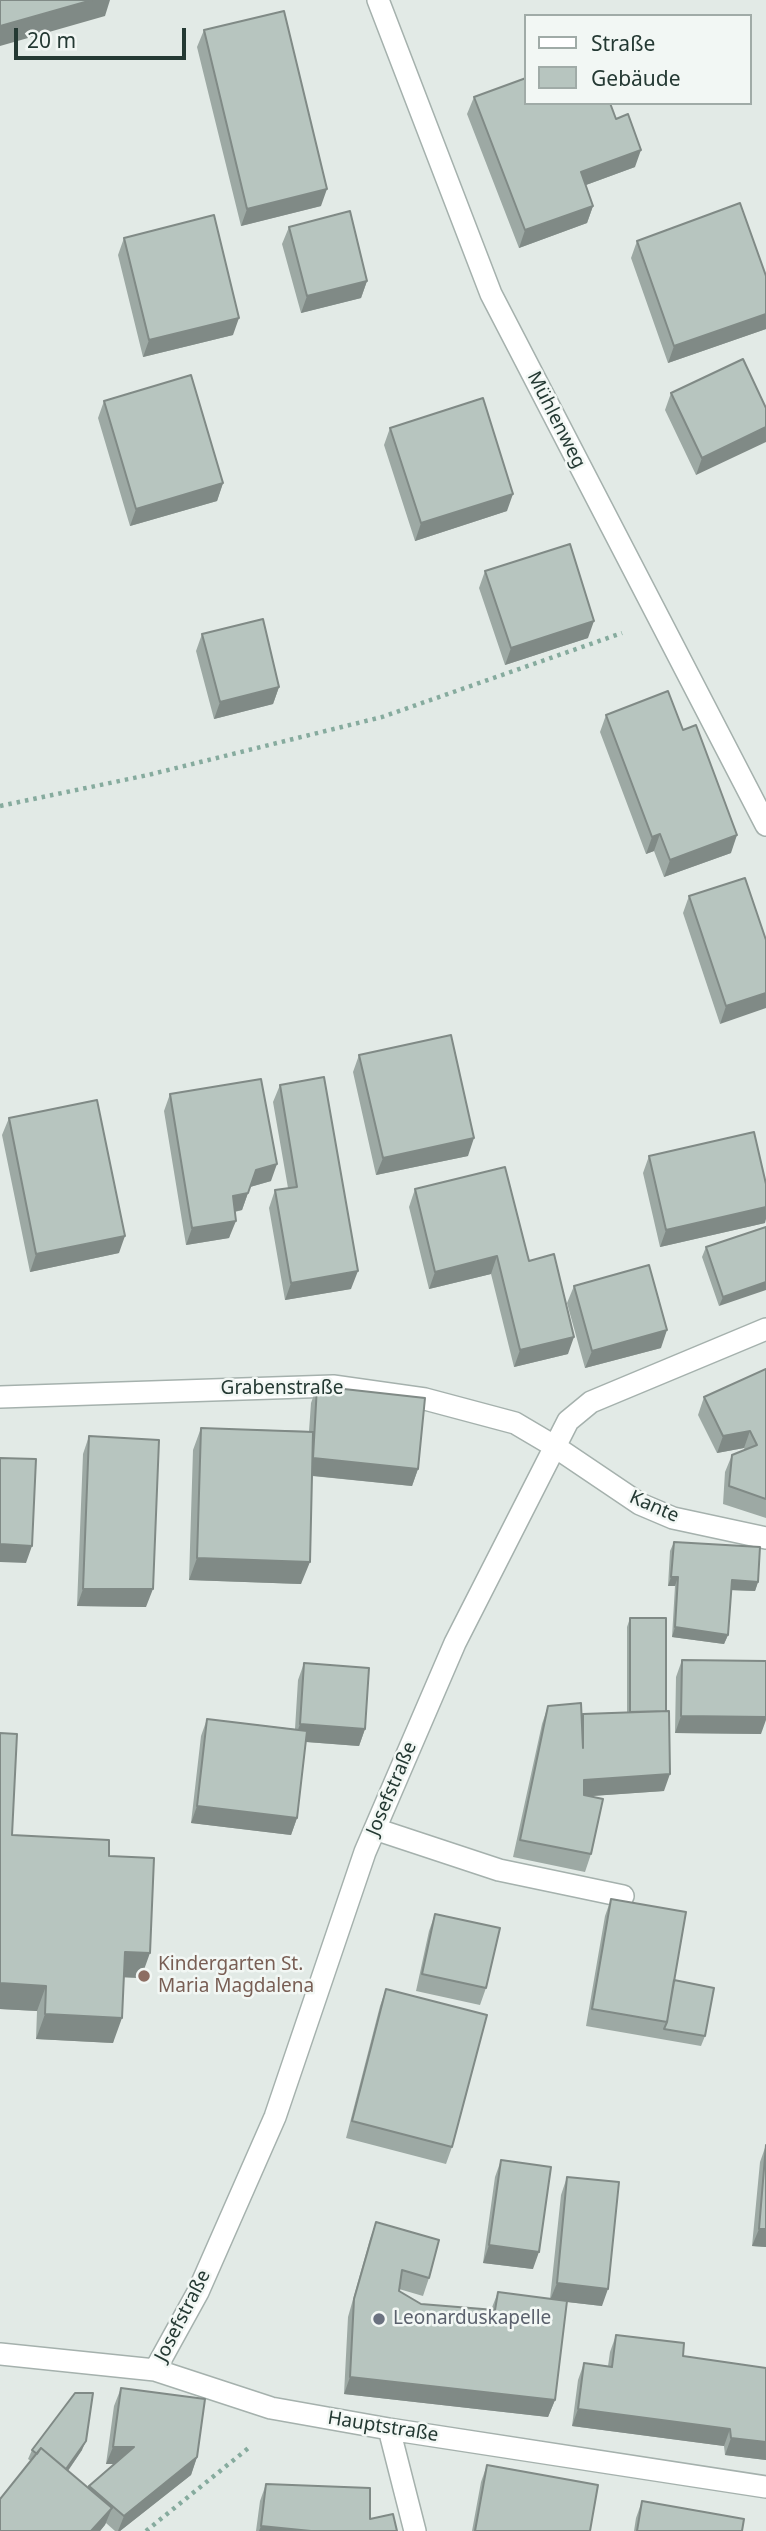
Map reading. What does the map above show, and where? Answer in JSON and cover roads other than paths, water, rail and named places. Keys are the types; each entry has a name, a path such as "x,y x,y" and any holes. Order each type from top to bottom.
{"street":[{"name":"Mühlenweg","path":"378,0 491,294 766,825"},
{"name":"Josefstraße","path":"155,2370 198,2292 275,2117 365,1852 455,1643 568,1421 591,1402 766,1329"},
{"name":"Grabenstraße","path":"0,1397 333,1386 425,1399 514,1423 554,1446"},
{"name":"Kante","path":"554,1446 640,1504 673,1518 766,1538"},
{"path":"375,1829 499,1870 622,1896"},
{"name":"Hauptstraße","path":"1,2359 155,2370 271,2408 389,2429 766,2487"},
{"path":"389,2429 415,2531"}],"place":[{"name":"Kindergarten St. Maria Magdalena","path":"144,1976"},
{"name":"Leonarduskapelle","path":"379,2319"}]}
